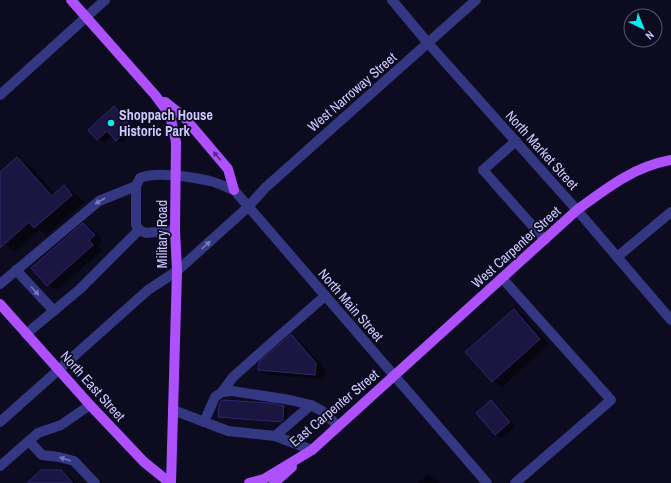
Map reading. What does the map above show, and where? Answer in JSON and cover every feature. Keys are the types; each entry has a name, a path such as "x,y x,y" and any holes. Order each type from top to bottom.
{"main road":[{"path":"70,0 86,17"},
{"name":"Military Road","path":"86,17 155,94 170,115 176,142 175,230 177,271 171,483"},
{"path":"155,94 184,117 228,169 234,190"},
{"name":"West Carpenter Street","path":"394,376 577,210 607,187 636,171 658,162 671,160"},
{"name":"North East Street","path":"0,304 58,370 144,462 171,483"},
{"name":"East Carpenter Street","path":"249,483 264,479 312,450 394,376"},
{"path":"277,482 312,450"}],"street":[{"path":"0,94 105,0"},
{"name":"North Market Street","path":"392,0 428,43 577,210 671,320"},
{"name":"West Narroway Street","path":"0,422 148,290 177,271 248,207 264,188 476,0"},
{"path":"516,141 483,170 545,240"},
{"name":"North Main Street","path":"0,284 99,201 136,186 140,178 147,176 176,176 211,181 234,190 487,483"},
{"path":"136,186 136,225 140,230 146,233 175,230"},
{"path":"617,257 671,212"},
{"path":"26,334 80,289 140,230"},
{"path":"16,270 54,311"},
{"path":"502,278 611,400 515,483"},
{"path":"204,422 215,397 222,392 233,377 325,296"},
{"path":"222,392 232,391 290,400 311,405 322,411 338,426"},
{"path":"0,466 38,433 61,425 90,405"},
{"path":"275,436 311,405"},
{"path":"173,410 228,431 275,436 312,450"},
{"path":"29,441 42,455 74,461 95,483"}],"building":[{"name":"Shoppach House Historic Park","path":"114,106 131,127 116,141 107,131 97,140 88,130"},
{"path":"17,157 52,196 64,185 72,195 34,228 29,222 0,248 0,172"},
{"path":"83,223 95,235 89,240 93,245 47,286 31,268"},
{"path":"514,309 540,339 492,382 465,352"},
{"path":"291,334 316,363 315,375 258,370 259,362"},
{"path":"222,400 270,403 284,406 283,420 281,422 218,417 219,405"},
{"path":"491,400 510,422 495,435 476,413"},
{"path":"41,470 61,470 73,483 27,483"}],"place":[{"name":"Shoppach House Historic Park","path":"111,123"}]}
